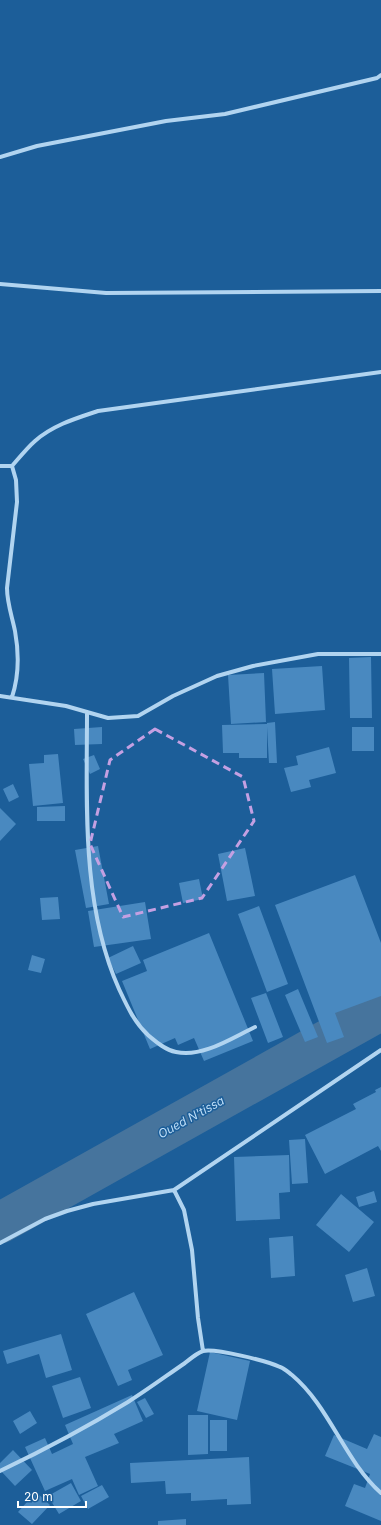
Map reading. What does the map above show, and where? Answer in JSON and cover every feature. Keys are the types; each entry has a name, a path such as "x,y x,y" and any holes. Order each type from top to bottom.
{"street":[{"path":"0,158 37,146 166,121 225,114 377,78 381,75"},
{"path":"0,284 106,293 381,291"},
{"path":"0,466 12,466 36,440 54,428 98,411 381,372"},
{"path":"12,466 16,480 18,502 7,588 8,605 17,646 18,672 16,686 12,697"},
{"path":"0,696 66,706 108,718 138,716 174,696 218,676 254,666 318,654 381,654"},
{"path":"87,712 88,831 92,884 102,940 113,975 126,1005 138,1026 156,1042 176,1052 197,1052 211,1048 255,1027"},
{"path":"0,1244 46,1219 67,1211 93,1204 174,1190 381,1050"},
{"path":"174,1190 184,1210 192,1250 203,1351"},
{"path":"0,1471 42,1451 128,1402 203,1351 227,1353 260,1360 281,1367 293,1376 314,1399 331,1424 342,1444 368,1480 381,1493"}],"highlighted area":[{"path":"155,729 243,777 254,821 202,898 123,917 90,844 110,760"}],"building":[{"path":"371,657 372,718 350,718 349,658"},
{"path":"322,666 325,710 275,714 272,669"},
{"path":"264,673 266,722 231,724 228,675"},
{"path":"275,722 277,763 269,763 267,727 267,758 239,758 239,753 223,753 222,725 267,724"},
{"path":"102,727 102,744 75,745 74,729"},
{"path":"352,727 374,727 374,751 352,751"},
{"path":"329,747 336,773 309,780 311,787 291,792 284,768 298,765 296,756"},
{"path":"58,754 63,803 33,806 29,764 44,763 44,755"},
{"path":"94,755 100,769 90,774 83,759"},
{"path":"13,784 19,797 9,802 3,789"},
{"path":"65,806 65,821 37,821 37,807"},
{"path":"0,808 16,824 0,841"},
{"path":"98,846 109,904 86,908 75,850"},
{"path":"245,848 255,896 227,901 218,854"},
{"path":"355,875 381,943 381,996 335,1013 344,1037 327,1043 275,905"},
{"path":"199,879 203,899 183,903 179,883"},
{"path":"58,897 60,919 42,920 40,898"},
{"path":"145,902 151,939 94,947 88,911"},
{"path":"259,906 288,984 267,992 238,914"},
{"path":"209,933 253,1041 204,1061 194,1038 178,1045 175,1038 150,1049 122,981 147,971 143,960"},
{"path":"133,946 141,963 116,974 108,958"},
{"path":"32,955 45,959 41,973 28,970"},
{"path":"298,989 318,1037 305,1042 285,995"},
{"path":"266,993 283,1037 268,1043 251,998"},
{"path":"381,1087 381,1151 378,1146 325,1174 305,1135 356,1109 353,1104 376,1092 375,1090"},
{"path":"305,1139 308,1183 292,1184 289,1140"},
{"path":"289,1155 290,1192 279,1193 280,1219 236,1221 234,1157"},
{"path":"374,1191 377,1202 359,1207 356,1197"},
{"path":"341,1194 374,1222 349,1252 316,1225"},
{"path":"293,1236 295,1276 271,1278 269,1238"},
{"path":"367,1268 375,1296 353,1302 345,1275"},
{"path":"134,1292 163,1355 128,1370 132,1380 118,1386 86,1314"},
{"path":"61,1334 72,1370 46,1378 39,1354 7,1364 3,1351"},
{"path":"210,1352 250,1361 237,1420 197,1411"},
{"path":"80,1377 91,1408 63,1418 52,1386"},
{"path":"132,1395 143,1421 114,1434 119,1443 85,1457 98,1486 79,1495 72,1479 45,1491 25,1447 45,1438 52,1454 73,1444 65,1425"},
{"path":"145,1398 154,1414 146,1418 137,1402"},
{"path":"30,1411 37,1423 20,1434 13,1421"},
{"path":"188,1415 208,1415 208,1454 188,1455"},
{"path":"210,1420 227,1420 227,1451 210,1451"},
{"path":"374,1434 381,1437 381,1521 345,1506 354,1484 365,1488 370,1474 325,1456 334,1435 367,1449"},
{"path":"13,1450 32,1470 15,1486 0,1470 0,1463"},
{"path":"249,1457 251,1504 227,1505 227,1499 191,1501 191,1493 166,1494 165,1481 131,1483 130,1463"},
{"path":"71,1483 81,1501 59,1514 48,1496"},
{"path":"102,1485 109,1497 88,1509 81,1496"},
{"path":"36,1492 50,1505 32,1524 18,1512"},
{"path":"186,1519 186,1525 158,1525 158,1521"}],"waterway":[{"name":"Oued N'tissa","path":"0,1223 381,1010"}]}
